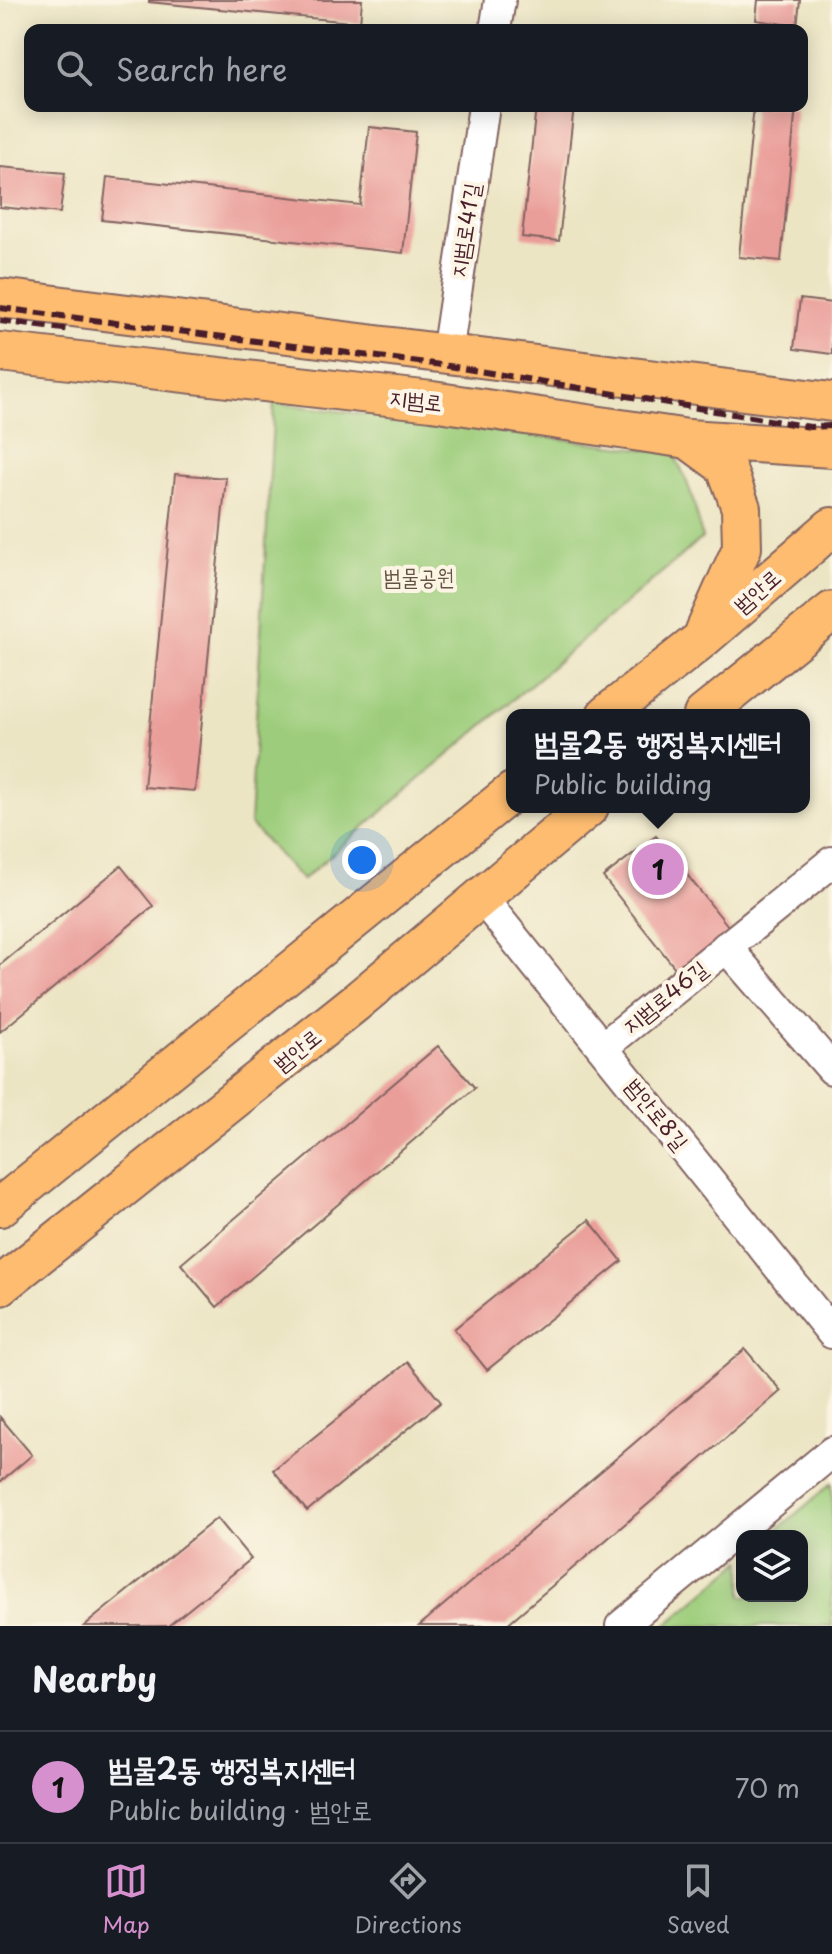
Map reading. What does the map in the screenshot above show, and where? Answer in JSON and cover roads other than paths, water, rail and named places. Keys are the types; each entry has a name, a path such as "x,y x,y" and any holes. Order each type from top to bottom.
{"main road":[{"path":"0,298 832,402"},
{"name":"지범로","path":"0,352 432,401 688,439 832,448"},
{"path":"688,439 726,467 741,508 742,548 702,639"},
{"name":"범안로","path":"614,709 702,639 832,527"},
{"path":"710,709 832,611"},
{"path":"0,1207 506,797"},
{"name":"범안로","path":"0,1286 355,1003 582,813"}],"street":[{"path":"496,24 500,0"},
{"name":"지범로41길","path":"447,354 483,112"},
{"name":"지범로46길","path":"603,1047 832,862"},
{"name":"범안로8길","path":"481,897 832,1333"},
{"name":"지범로46길","path":"726,947 832,1069"},
{"path":"621,1626 832,1452"}],"railway":[{"path":"0,308 449,366 810,427 832,426"},
{"path":"0,321 71,330"}],"place":[{"name":"범물2동 행정복지센터","path":"658,869"}],"park label":[{"name":"범물공원","path":"419,577"}]}
